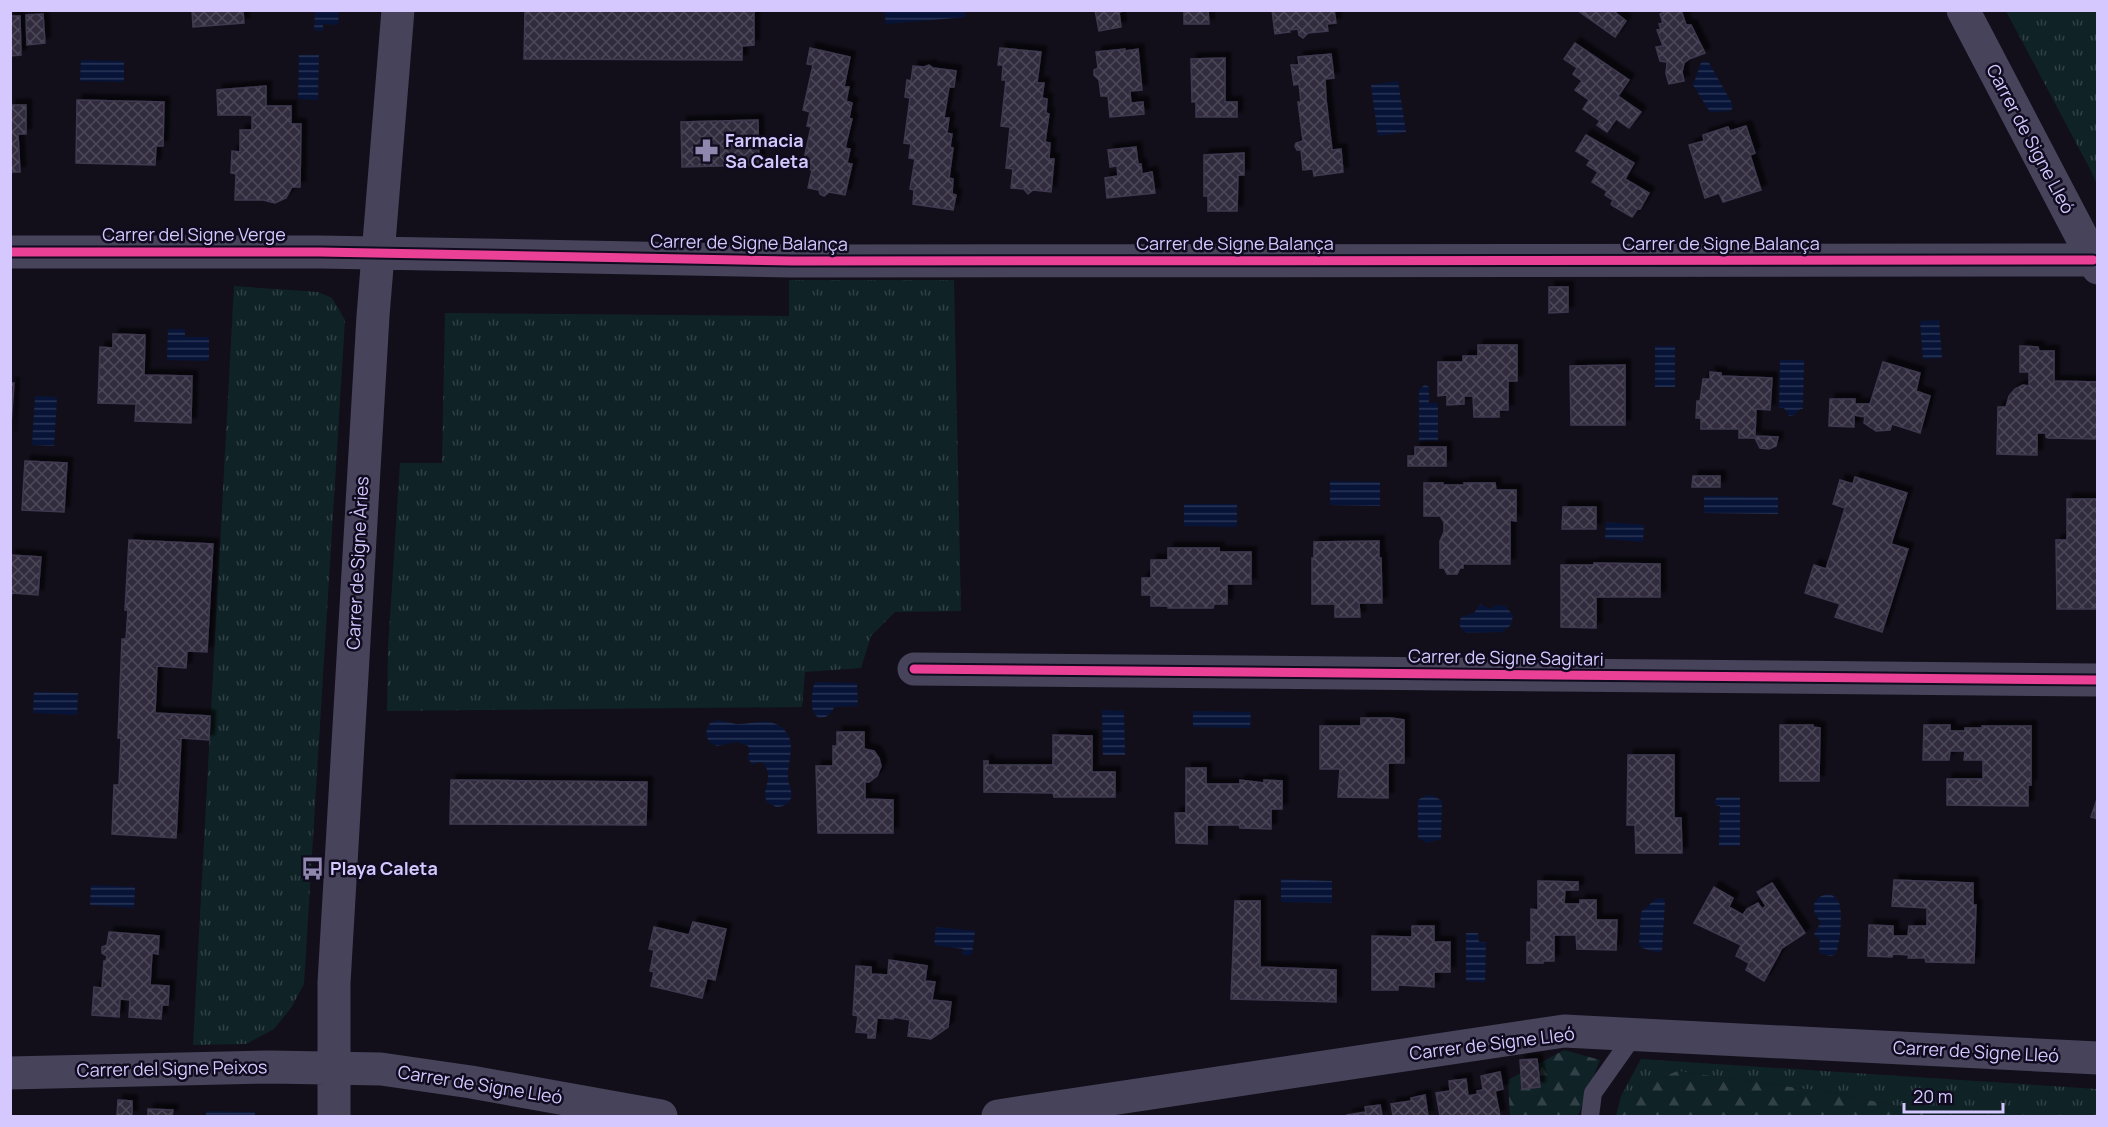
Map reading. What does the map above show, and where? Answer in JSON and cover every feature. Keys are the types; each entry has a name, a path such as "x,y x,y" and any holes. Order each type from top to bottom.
{"street":[{"name":"Carrer de Signe Àries","path":"334,1116 334,983 377,254 398,10"},
{"name":"Carrer de Signe Lleó","path":"1963,10 2095,264"},
{"name":"Carrer del Signe Verge","path":"10,252 377,254"},
{"name":"Carrer de Signe Balança","path":"377,254 792,261 2095,264"},
{"name":"Carrer de Signe Sagitari","path":"914,669 2097,680"},
{"name":"Carrer de Signe Lleó","path":"998,1116 1564,1031 2097,1058"},
{"name":"Carrer de Signe Lleó","path":"334,1067 381,1069 471,1082 661,1116"},
{"name":"Carrer del Signe Peixos","path":"10,1073 334,1067"}],"lane":[{"path":"1590,1116 1593,1093 1634,1035"}],"green space":[{"path":"2006,11 2097,11 2097,184 2090,169"},
{"path":"789,280 954,280 961,611 895,612 871,636 861,668 805,672 802,707 387,711 388,648 400,463 442,463 445,313 789,316"},
{"path":"234,286 318,292 332,298 345,320 304,984 291,1008 274,1029 246,1044 193,1045"},
{"path":"1564,1050 1600,1060 1578,1116 1510,1116 1508,1080"},
{"path":"1641,1059 2097,1089 2098,1116 1945,1116 1834,1093 1677,1071 1621,1096"},
{"path":"1677,1071 1834,1093 1945,1116 1616,1116 1621,1096"}],"water":[{"path":"315,11 339,11 338,25 323,24 323,31 314,30"},
{"path":"884,11 965,11 966,17 886,24"},
{"path":"299,55 319,55 318,100 298,99"},
{"path":"81,60 124,61 124,82 80,81"},
{"path":"1705,61 1709,63 1733,105 1731,111 1710,112 1693,85 1701,63"},
{"path":"1398,81 1406,132 1378,136 1371,85"},
{"path":"1939,320 1942,358 1923,359 1920,321"},
{"path":"168,329 185,329 185,337 209,337 209,361 167,360"},
{"path":"1655,346 1675,346 1675,387 1655,387"},
{"path":"1780,360 1804,360 1803,409 1795,415 1789,416 1784,408 1779,408"},
{"path":"1425,385 1429,387 1429,403 1438,403 1438,441 1419,441 1419,389"},
{"path":"35,396 57,397 54,446 32,445"},
{"path":"1330,481 1380,482 1380,506 1330,505"},
{"path":"1704,496 1778,497 1778,514 1704,513"},
{"path":"1184,504 1237,504 1237,527 1184,526"},
{"path":"1606,522 1644,525 1643,542 1605,539"},
{"path":"1480,604 1490,609 1498,605 1505,606 1513,615 1511,625 1502,632 1467,633 1462,630 1459,624 1461,617 1474,613"},
{"path":"815,682 857,683 858,706 834,707 828,716 818,717 813,711 812,704"},
{"path":"34,692 78,693 77,715 33,713"},
{"path":"1102,710 1124,711 1125,755 1103,755"},
{"path":"1193,711 1251,712 1250,728 1193,727"},
{"path":"718,720 736,724 770,722 786,732 791,743 788,778 791,795 787,803 776,807 767,802 765,792 767,769 763,763 753,765 747,758 750,751 748,746 737,742 717,746 709,742 706,735 707,728 710,723"},
{"path":"1432,795 1442,801 1441,839 1427,843 1418,838 1418,800"},
{"path":"1717,797 1740,797 1740,846 1719,846 1720,806 1714,802"},
{"path":"1281,879 1332,881 1332,903 1281,902"},
{"path":"91,885 135,887 134,908 90,905"},
{"path":"1829,894 1838,901 1841,914 1837,951 1835,955 1830,956 1820,953 1820,940 1814,934 1821,922 1817,918 1814,905 1823,895"},
{"path":"1657,898 1663,898 1665,901 1662,950 1659,953 1639,945 1641,912"},
{"path":"936,927 975,931 972,955 962,955 963,949 934,945"},
{"path":"1466,933 1478,933 1479,942 1486,942 1485,982 1466,981"},
{"path":"206,1111 255,1112 255,1116 206,1116"}],"building":[{"path":"192,10 243,10 244,23 193,27"},
{"path":"525,10 754,10 754,45 742,46 742,60 524,59"},
{"path":"1095,10 1128,10 1119,12 1121,27 1099,31"},
{"path":"1184,10 1208,10 1209,24 1184,24"},
{"path":"1272,10 1334,10 1336,23 1327,24 1328,31 1308,33 1303,38 1299,35 1298,29 1275,34"},
{"path":"1577,10 1612,10 1626,21 1615,37"},
{"path":"1670,10 1681,10 1686,25 1691,25 1705,53 1684,63 1682,72 1684,81 1669,84 1666,74 1667,62 1660,61 1656,47 1663,46 1657,30 1661,29 1659,24 1663,23 1660,14"},
{"path":"43,14 45,43 27,45 26,15"},
{"path":"10,16 20,16 21,55 10,56"},
{"path":"1575,43 1629,80 1618,96 1641,112 1629,128 1616,119 1607,132 1597,125 1600,121 1583,109 1589,100 1575,90 1582,81 1573,74 1577,68 1564,59"},
{"path":"810,48 850,57 844,87 849,87 846,101 852,103 849,118 852,119 845,148 850,149 847,163 852,164 845,195 829,192 824,196 819,190 808,188 812,170 802,168 811,127 807,126 810,112 803,110 813,65 807,64"},
{"path":"1000,48 1041,52 1037,83 1044,83 1042,98 1047,99 1046,113 1049,114 1045,142 1050,143 1049,159 1054,159 1051,192 1033,190 1028,194 1024,189 1011,188 1013,169 1006,168 1010,127 1001,126 1006,80 1002,80 1003,65 998,65"},
{"path":"1125,49 1125,51 1138,49 1142,90 1130,91 1130,93 1131,103 1143,102 1144,114 1110,117 1108,96 1101,96 1099,80 1094,75 1094,70 1098,68 1096,52"},
{"path":"1331,54 1334,78 1325,79 1326,99 1332,150 1341,149 1343,172 1314,176 1313,169 1303,170 1301,150 1297,150 1295,146 1296,143 1303,141 1298,102 1301,102 1299,84 1294,85 1291,65 1299,65 1298,57"},
{"path":"1225,58 1225,102 1237,102 1237,117 1196,117 1196,102 1192,102 1191,59"},
{"path":"929,65 933,68 956,71 954,87 949,87 944,118 949,118 947,133 952,134 950,147 953,148 949,178 953,179 952,194 956,195 953,210 913,204 914,190 910,189 915,159 909,158 911,144 904,143 910,98 905,97 907,80 911,81 913,66"},
{"path":"266,86 266,106 291,106 291,124 301,124 300,187 292,187 286,198 275,203 263,200 235,200 236,174 231,173 232,151 240,152 240,130 252,130 252,115 218,115 217,90"},
{"path":"77,100 164,102 163,146 156,146 155,165 76,163"},
{"path":"10,105 26,105 26,134 18,134 20,172 10,172"},
{"path":"758,120 759,165 682,167 681,122"},
{"path":"1746,126 1755,153 1750,155 1761,190 1723,202 1719,193 1705,198 1689,145 1704,141 1703,135 1728,127 1730,131"},
{"path":"1586,135 1634,163 1625,179 1649,193 1640,209 1638,208 1632,217 1613,206 1611,204 1613,200 1605,195 1607,191 1592,182 1598,172 1587,165 1590,160 1576,151"},
{"path":"1136,147 1142,174 1152,172 1155,193 1107,198 1105,178 1118,176 1117,166 1110,167 1108,150"},
{"path":"1244,153 1244,175 1238,175 1237,211 1208,211 1208,196 1204,196 1204,155"},
{"path":"1549,287 1568,287 1568,312 1549,313"},
{"path":"113,334 145,335 144,375 192,376 191,423 135,421 136,404 98,403 100,347 113,348"},
{"path":"1478,345 1517,345 1517,381 1508,381 1508,410 1499,410 1499,417 1474,417 1473,396 1464,396 1464,404 1447,405 1447,395 1438,396 1438,362 1463,362 1463,356 1478,356"},
{"path":"2020,346 2038,347 2039,351 2054,351 2054,381 2098,382 2098,439 2048,438 2046,433 2037,433 2037,455 1997,454 1998,407 2006,407 2009,396 2015,389 2023,385 2029,386 2029,372 2020,372"},
{"path":"1883,362 1920,373 1916,391 1930,396 1920,433 1892,424 1890,430 1876,431 1864,423 1865,417 1854,415 1854,427 1829,426 1830,399 1855,399 1855,404 1870,404"},
{"path":"1625,365 1625,425 1571,425 1570,366"},
{"path":"1710,372 1721,373 1721,376 1772,378 1770,410 1756,409 1755,436 1778,437 1776,446 1769,449 1760,448 1755,438 1739,438 1739,429 1701,429 1701,418 1696,418 1697,401 1700,401 1703,379 1710,379"},
{"path":"10,383 14,383 10,438"},
{"path":"1415,447 1446,447 1446,466 1408,466 1408,456 1415,456"},
{"path":"25,461 67,463 64,512 22,510"},
{"path":"1693,476 1720,476 1720,487 1692,487"},
{"path":"1855,477 1907,493 1891,544 1908,549 1882,632 1835,617 1840,604 1805,593 1814,565 1826,569 1845,508 1833,504 1840,480 1853,484"},
{"path":"1424,483 1465,485 1464,483 1495,483 1496,490 1516,490 1516,521 1510,520 1510,564 1463,564 1463,568 1460,568 1457,574 1447,574 1444,568 1440,568 1440,541 1444,532 1444,522 1440,516 1424,516"},
{"path":"2067,499 2098,499 2098,609 2057,609 2056,540 2067,540"},
{"path":"1563,507 1596,507 1596,529 1562,529"},
{"path":"129,540 213,544 207,652 187,651 186,668 157,666 155,713 210,716 209,740 181,738 176,838 112,834 114,785 119,785 121,738 118,738 122,639 126,639 128,610 125,610"},
{"path":"1379,541 1382,603 1359,603 1360,617 1335,617 1335,604 1312,604 1314,542"},
{"path":"1168,548 1219,548 1219,552 1251,552 1251,584 1227,584 1227,604 1214,604 1213,608 1151,606 1151,595 1142,595 1142,578 1151,578 1151,560 1168,560"},
{"path":"10,555 41,557 38,595 12,593 10,602"},
{"path":"1594,563 1660,564 1660,597 1596,597 1596,628 1561,627 1561,565 1594,565"},
{"path":"1361,718 1404,720 1404,763 1388,763 1388,798 1338,797 1340,769 1320,769 1320,726 1361,726"},
{"path":"1780,725 1813,725 1812,727 1820,728 1819,781 1780,781"},
{"path":"1924,725 1950,725 1950,731 1965,731 1965,728 1983,728 1982,726 2031,726 2031,785 2028,785 2028,806 1947,805 1947,779 1983,779 1983,760 1964,760 1965,751 1950,751 1949,760 1923,760"},
{"path":"837,732 864,732 864,749 874,751 879,758 881,766 877,776 865,782 865,799 893,800 893,833 818,833 816,766 833,766 833,746 837,746"},
{"path":"1053,735 1092,736 1092,772 1115,772 1115,797 1054,797 1053,793 984,792 984,761 988,761 988,765 1053,765"},
{"path":"1628,755 1674,755 1674,818 1681,818 1682,853 1636,853 1635,825 1627,825"},
{"path":"1186,768 1206,768 1206,784 1240,784 1240,780 1264,783 1264,780 1282,781 1282,809 1271,809 1271,829 1240,828 1239,825 1207,825 1207,844 1176,843 1175,813 1186,813"},
{"path":"451,780 647,782 646,825 450,824"},
{"path":"2098,796 2095,816 2098,819 2091,817"},
{"path":"1894,880 1973,883 1973,905 1976,905 1974,963 1926,962 1925,958 1908,958 1909,955 1868,956 1869,925 1893,926 1893,936 1908,936 1909,926 1927,926 1927,908 1892,906"},
{"path":"1538,881 1578,882 1578,890 1565,890 1564,904 1580,904 1580,900 1596,900 1596,920 1617,920 1616,950 1577,949 1576,935 1554,935 1554,961 1527,963 1527,942 1531,942 1531,909 1538,910"},
{"path":"1772,883 1805,933 1782,948 1764,981 1746,970 1749,963 1736,956 1741,945 1694,923 1714,887 1733,898 1729,907 1743,915 1747,909 1758,903 1762,909 1766,906 1757,892"},
{"path":"1235,901 1260,901 1260,967 1336,970 1336,1002 1231,999"},
{"path":"693,922 726,929 715,980 707,978 702,998 651,986 654,972 650,971 654,950 649,949 654,927 689,935"},
{"path":"1412,926 1434,926 1434,942 1450,942 1450,972 1434,972 1434,987 1398,985 1398,990 1372,990 1372,936 1412,937"},
{"path":"109,932 159,936 158,954 152,953 150,985 169,986 168,1005 162,1005 161,1019 129,1017 130,1000 120,999 119,1017 92,1015 94,987 102,988 104,961 107,956 102,953 102,947 107,945"},
{"path":"889,960 927,966 925,981 935,982 932,1000 951,1002 948,1027 931,1039 908,1036 910,1020 893,1017 893,1019 877,1018 875,1038 868,1038 868,1033 856,1032 858,1016 853,1015 856,966 871,967 871,974 888,975"},
{"path":"1537,1059 1540,1087 1522,1089 1520,1060"},
{"path":"1500,1072 1503,1089 1495,1091 1500,1116 1440,1116 1436,1093 1450,1091 1449,1081 1466,1079 1468,1096 1478,1094 1477,1091 1483,1090 1481,1076"},
{"path":"1425,1095 1428,1116 1393,1116 1391,1104 1411,1101 1411,1098"},
{"path":"118,1100 132,1101 132,1116 117,1116"},
{"path":"1380,1105 1382,1116 1347,1116 1366,1112 1365,1107"},
{"path":"148,1109 173,1110 172,1116 148,1116"}],"cycle path":[{"path":"10,252 320,252 792,261 2093,260"},
{"path":"914,669 2098,680"}],"place":[{"name":"Farmacia Sa Caleta","path":"707,151"},
{"name":"Playa Caleta","path":"312,869"}]}
